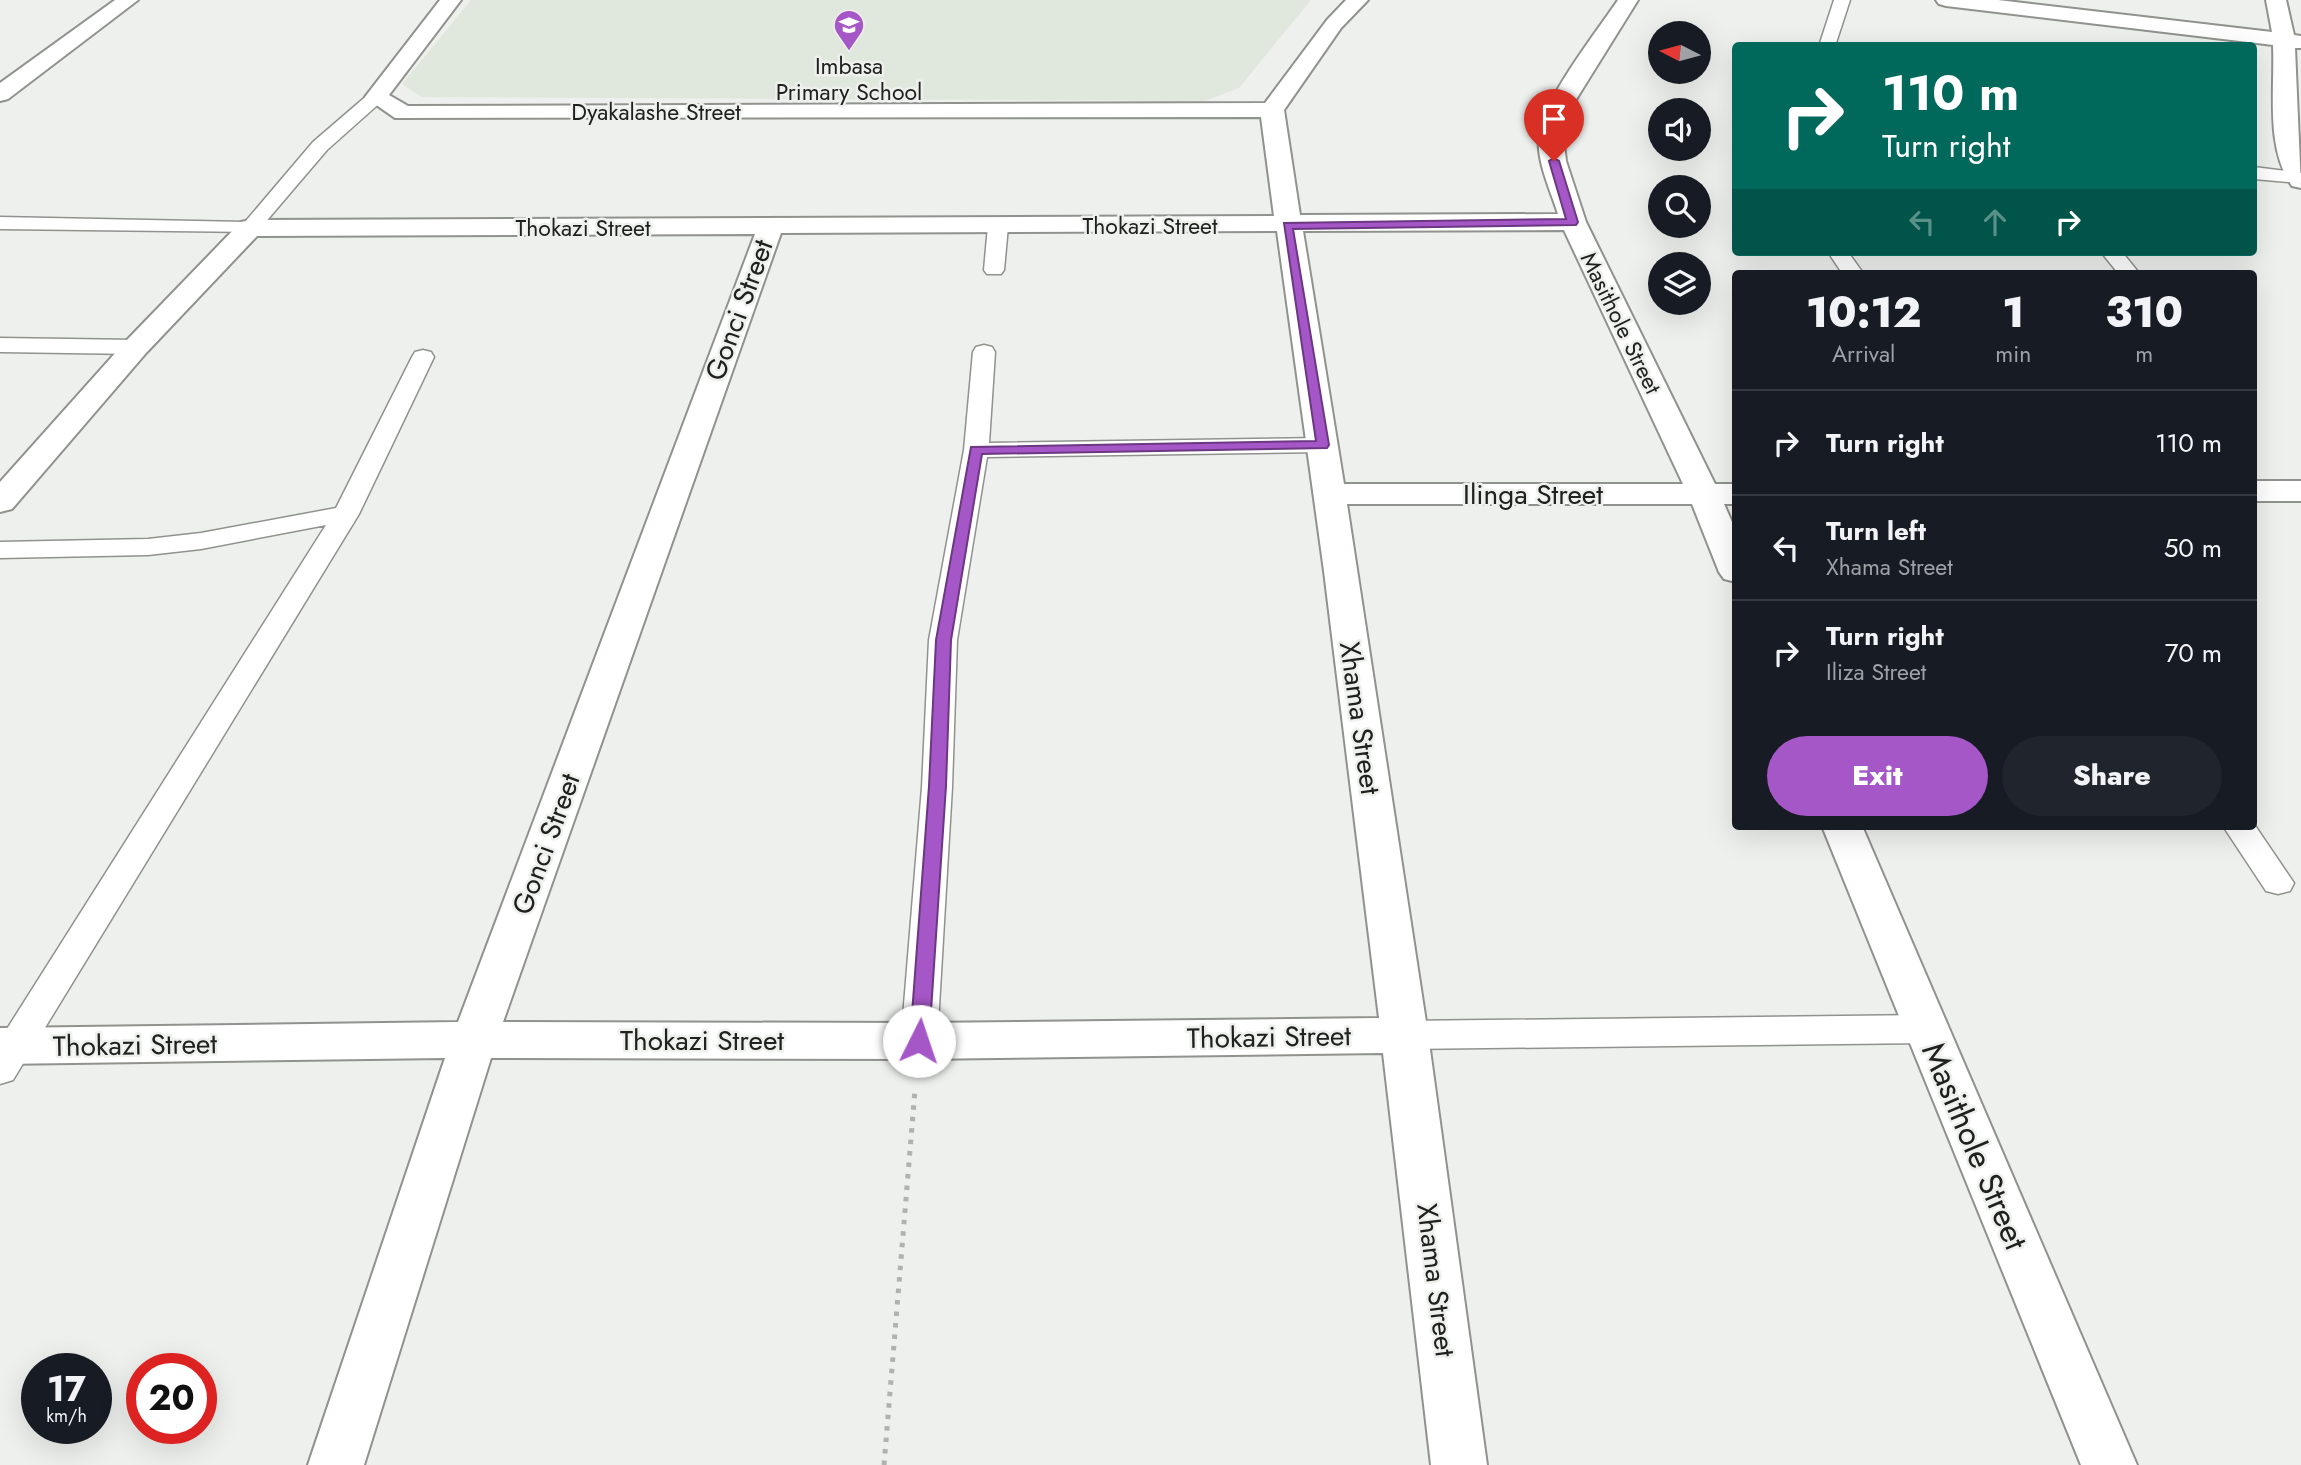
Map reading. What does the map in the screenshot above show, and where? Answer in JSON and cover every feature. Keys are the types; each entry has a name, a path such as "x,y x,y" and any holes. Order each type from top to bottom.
{"street":[{"path":"0,94 128,0"},
{"path":"376,97 451,0"},
{"path":"1272,110 1335,24 1358,0"},
{"name":"Masithole Street","path":"1628,0 1560,106 1551,136 1554,161 1573,222 1704,494 1732,562"},
{"path":"1946,0 2292,40"},
{"path":"2276,0 2292,40 2292,157 2300,180"},
{"name":"Dyakalashe Street","path":"376,97 403,113 1272,110"},
{"name":"Xhama Street","path":"1272,110 1287,226 1323,445 1405,1035 1459,1465"},
{"name":"Thokazi Street","path":"250,228 1287,226 1573,222"},
{"name":"Gonci Street","path":"335,1465 474,1040 770,227"},
{"path":"0,502 136,346 250,228"},
{"path":"2257,491 2301,491"},
{"name":"Ilinga Street","path":"1329,494 1732,494"},
{"name":"Masithole Street","path":"1844,830 2109,1465"},
{"name":"Thokazi Street","path":"5,1054 474,1040 919,1041 1405,1035"}],"lane":[{"path":"1828,42 1842,0"},
{"path":"0,223 250,228 320,146 376,97"},
{"path":"2257,173 2300,180"},
{"path":"994,270 998,226"},
{"path":"2114,256 2126,270"},
{"path":"0,345 136,346"},
{"path":"919,1041 937,786 943,640 976,450 984,352"},
{"path":"5,1054 346,514 423,357"},
{"path":"976,450 1323,445"},
{"path":"0,550 148,547 201,541 346,514"},
{"path":"2242,830 2278,883"},
{"path":"1405,1035 1927,1029"}],"path":[{"path":"884,1465 919,1041"}],"shaded area":[{"name":"Imbasa Primary School","path":"471,0 1311,0 1239,88 1205,101 422,97 402,84"}],"place":[{"name":"Imbasa Primary School","path":"849,52"}],"route":[{"path":"919,1041 937,786 943,640 976,450 1323,445 1287,226 1573,222 1554,161"}]}
